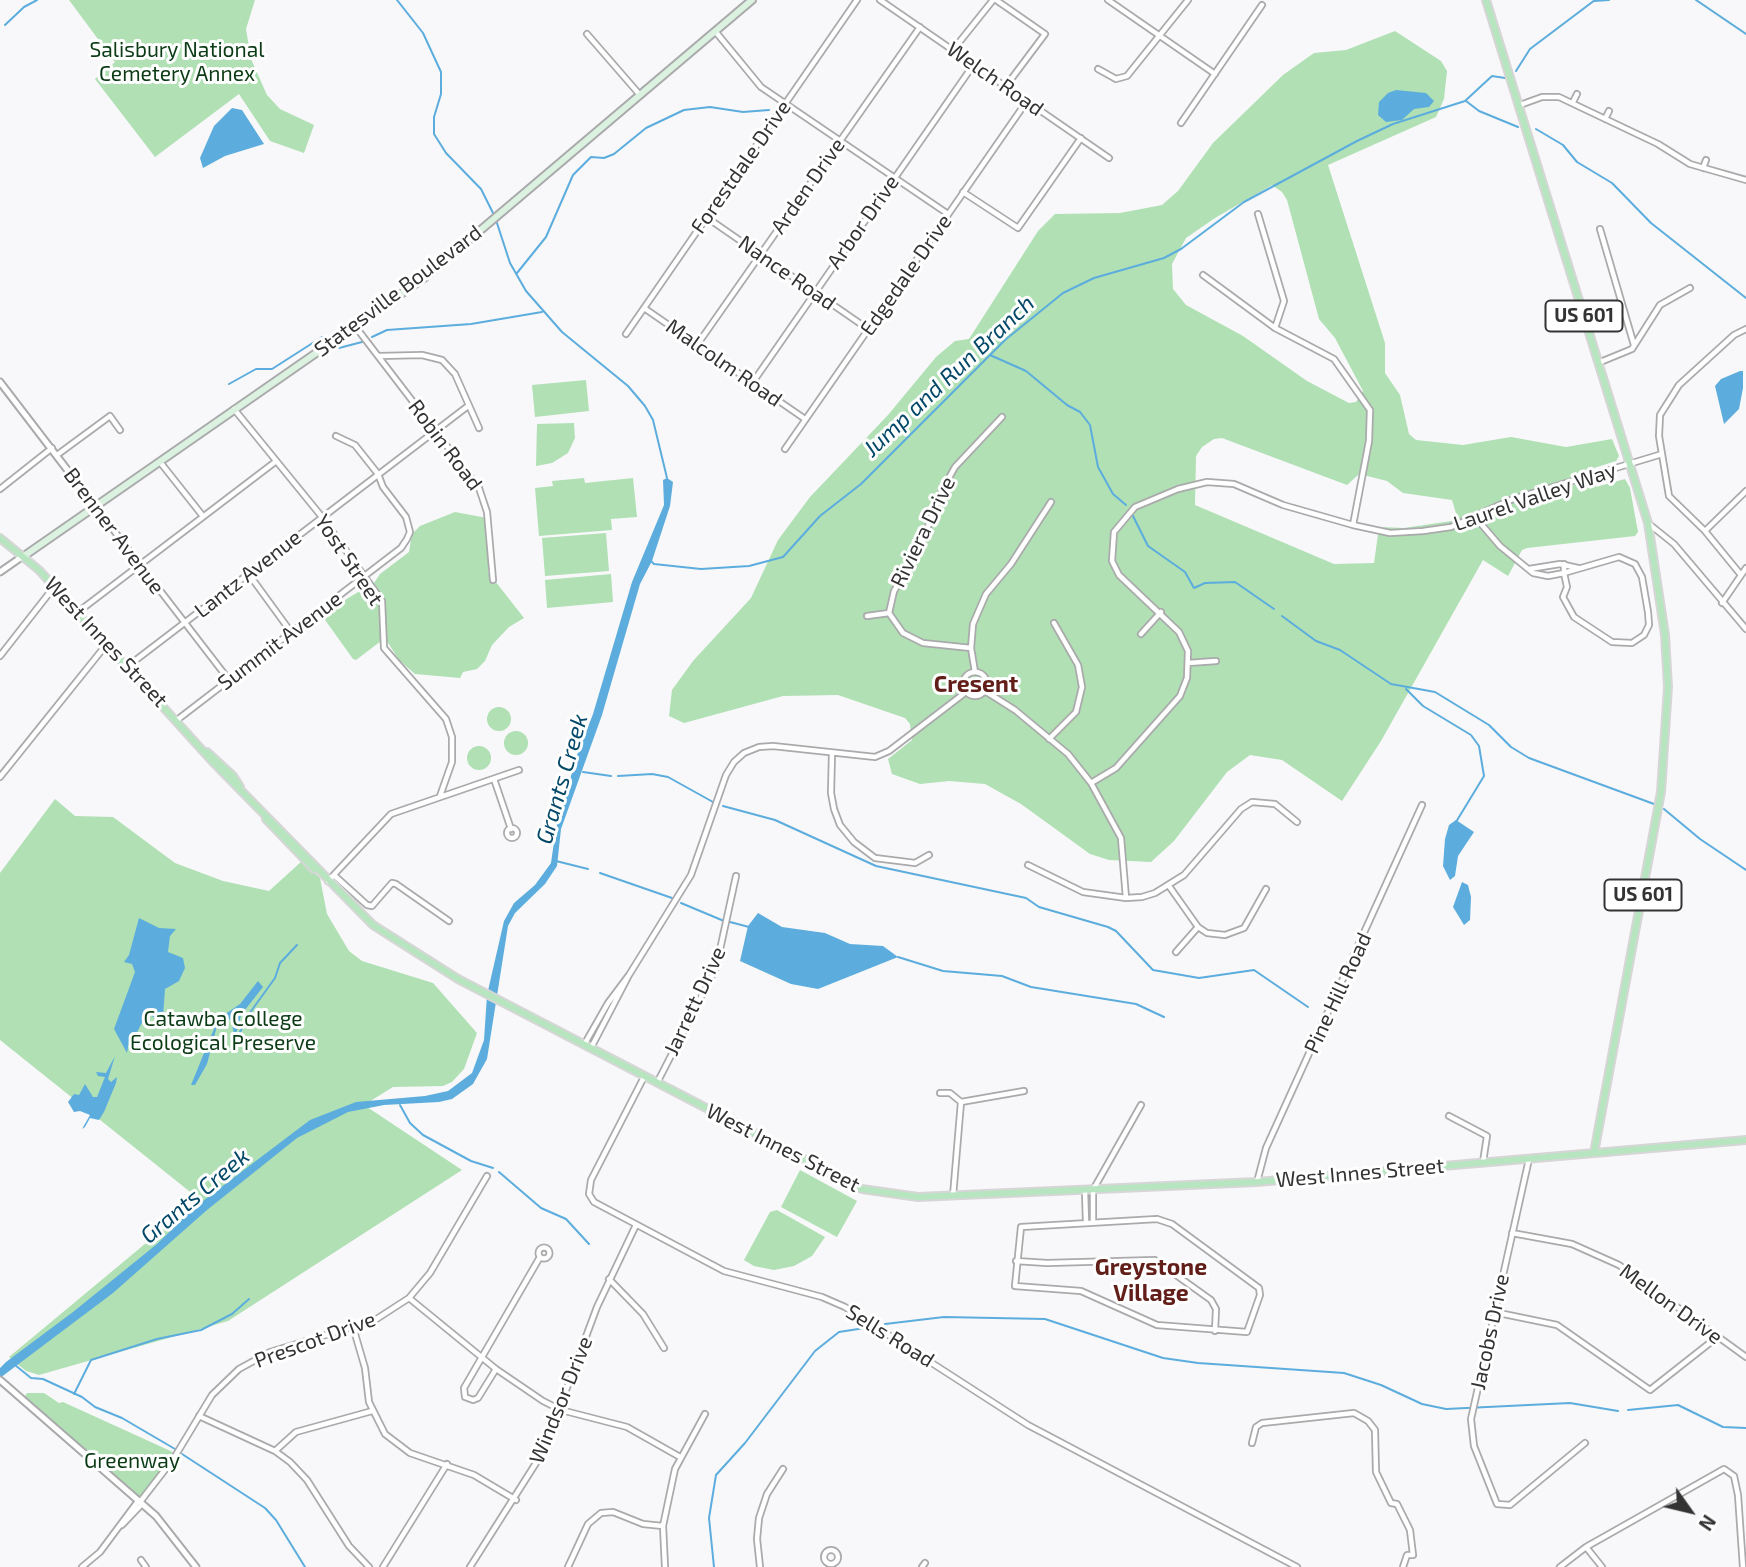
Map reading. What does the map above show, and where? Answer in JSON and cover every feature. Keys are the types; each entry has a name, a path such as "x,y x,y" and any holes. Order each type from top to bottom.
{"main road":[{"name":"Statesville Boulevard","path":"24,556 424,278 752,0"},
{"name":"US 601","path":"1486,0 1648,523 1665,635 1667,737 1651,851 1594,1153"},
{"name":"West Innes Street","path":"0,538 24,556 55,587 263,812 306,864 319,872 355,910 390,937 479,989 849,1184 891,1195 953,1196 1089,1191 1257,1182 1746,1140"}],"street":[{"name":"Forestdale Drive","path":"626,334 857,0"},
{"name":"Welch Road","path":"880,0 1109,158"},
{"path":"953,50 995,0 1045,34 1006,86"},
{"path":"1108,0 1214,74"},
{"path":"1098,69 1116,79 1127,76 1188,0"},
{"path":"1181,123 1262,5"},
{"name":"Arden Drive","path":"697,345 920,27"},
{"path":"715,31 761,87 948,214"},
{"path":"587,34 640,95"},
{"name":"Arbor Drive","path":"753,382 974,64"},
{"path":"1573,102 1577,94"},
{"path":"1520,105 1550,96 1573,102 1703,168 1746,180"},
{"name":"Edgedale Drive","path":"785,449 1027,101"},
{"path":"1605,119 1609,111"},
{"path":"963,192 1018,228 1081,138"},
{"path":"1703,168 1706,160"},
{"path":"1258,214 1284,301 1283,311 1275,328"},
{"name":"Nance Road","path":"706,217 868,329"},
{"path":"1600,229 1634,345"},
{"path":"1203,275 1275,328 1334,359 1370,410 1369,441 1353,525"},
{"path":"1598,363 1632,349 1660,305 1690,288"},
{"name":"Malcolm Road","path":"644,308 805,419"},
{"name":"Robin Road","path":"355,326 485,498 493,580"},
{"path":"1741,575 1705,531 1669,496 1662,454 1660,415 1667,400 1679,385 1734,334 1746,329"},
{"path":"378,356 422,355 442,360 455,374 479,428"},
{"name":"Brenner Avenue","path":"0,382 229,680"},
{"path":"0,396 7,391"},
{"name":"Lantz Avenue","path":"128,666 468,405"},
{"name":"Yost Street","path":"234,409 322,517 383,604 384,648 442,713 450,728 452,762 440,796"},
{"path":"57,455 110,416 120,430"},
{"name":"Riviera Drive","path":"971,648 923,642 903,633 889,613 894,591 919,551 940,494 955,467 1002,417"},
{"path":"336,436 355,445 378,474"},
{"path":"0,489 52,448"},
{"name":"Laurel Valley Way","path":"1188,663 1183,639 1161,612 1119,575 1111,553 1114,532 1122,520 1135,507 1153,498 1207,482 1234,484 1283,505 1390,533 1451,527 1513,499 1662,454"},
{"path":"160,461 202,515"},
{"path":"78,612 275,461"},
{"name":"Summit Avenue","path":"177,720 401,548 410,532 407,517 383,487 378,474"},
{"path":"1705,531 1746,491"},
{"path":"975,672 971,648 973,624 986,594 1011,564 1051,502"},
{"path":"1476,518 1500,546 1528,569 1548,576 1564,573 1619,557 1635,564 1642,577 1648,612 1649,625 1644,635 1632,642 1612,642 1574,617 1563,597 1567,587 1564,573 1564,564"},
{"path":"1648,523 1674,544 1746,629"},
{"path":"0,572 24,556"},
{"path":"1528,569 1564,564 1577,568"},
{"path":"1722,603 1746,568"},
{"path":"248,573 291,632"},
{"path":"0,656 55,587"},
{"path":"1141,634 1161,612"},
{"path":"867,616 889,613"},
{"path":"1049,739 1076,712 1082,687 1078,665 1054,623"},
{"path":"0,777 107,644"},
{"path":"1091,783 1115,768 1180,696 1188,663 1216,662"},
{"path":"975,672 985,676 985,691"},
{"path":"966,692 963,681 975,672"},
{"path":"985,691 1015,710 1068,754 1091,783 1121,838 1126,898"},
{"path":"966,692 976,696 985,691"},
{"path":"587,1047 604,1023 629,975 691,875 734,762 758,747 869,758 882,755 966,692"},
{"path":"832,753 831,793 834,809 840,825 854,842 875,858 915,863 929,855"},
{"path":"327,881 335,876 391,814 519,770"},
{"path":"494,779 511,829"},
{"path":"1028,865 1083,892 1126,898 1155,893 1184,875 1241,809 1252,802 1275,804 1297,822"},
{"name":"Pine Hill Road","path":"1257,1182 1266,1148 1422,805"},
{"path":"335,876 367,905 372,906 392,883 449,921"},
{"name":"Jarrett Drive","path":"656,1083 716,968 736,876"},
{"path":"1169,886 1198,927 1207,933 1225,935 1244,928 1266,889"},
{"path":"1176,952 1198,927"},
{"path":"587,1047 598,1020 624,978 629,975"},
{"path":"598,1020 604,1023"},
{"name":"Sells Road","path":"645,1077 588,1189 594,1202 726,1272 822,1297 845,1307 1028,1425 1297,1567"},
{"path":"940,1093 950,1094 961,1102 1024,1091"},
{"path":"953,1196 961,1102"},
{"path":"1086,1222 1089,1191 1141,1105"},
{"path":"1448,1116 1487,1136 1483,1163"},
{"name":"Jacobs Drive","path":"1530,1158 1471,1419 1474,1446 1497,1504 1510,1505 1585,1443"},
{"name":"Prescot Drive","path":"83,1567 100,1552 174,1458 217,1389 251,1361 270,1352 386,1314 409,1298 429,1273 487,1176"},
{"path":"1089,1191 1093,1222"},
{"path":"1167,1221 1259,1288 1260,1295 1247,1332 1157,1325 1082,1292 1017,1287 1014,1282 1021,1227 1086,1222 1167,1221"},
{"name":"Windsor Drive","path":"470,1567 516,1500 543,1452 609,1279 636,1225"},
{"name":"Mellon Drive","path":"1513,1233 1572,1244 1619,1265 1716,1338 1746,1357"},
{"path":"496,1369 478,1398 470,1400 465,1397 464,1388 540,1257"},
{"path":"1016,1261 1155,1260 1211,1300 1216,1309 1215,1331"},
{"path":"609,1279 643,1314 664,1348"},
{"path":"409,1298 533,1396 561,1410 626,1427 680,1457"},
{"path":"1494,1312 1557,1325 1650,1390 1716,1338"},
{"path":"353,1327 372,1411 385,1434 402,1448 483,1479 516,1500"},
{"path":"3,1382 140,1502 196,1567"},
{"path":"275,1451 296,1432 372,1411"},
{"path":"1252,1443 1256,1427 1262,1423 1354,1413 1368,1421 1375,1430 1376,1472 1391,1503 1397,1504 1410,1530 1413,1555 1407,1555 1402,1567"},
{"path":"665,1567 663,1526 680,1457 705,1414"},
{"path":"199,1416 275,1451 307,1480 349,1546 369,1567"},
{"path":"383,1567 447,1464"},
{"path":"760,1567 757,1539 759,1518 767,1494 783,1469"},
{"path":"1560,1567 1586,1547 1719,1469 1730,1471 1734,1476 1743,1531 1743,1567"},
{"path":"568,1567 588,1524 601,1513 617,1513 643,1524 663,1526"},
{"path":"1586,1547 1602,1567"},
{"path":"141,1560 146,1567"}],"green space":[{"name":"Salisbury National Cemetery Annex","path":"69,0 255,0 246,29 251,59 267,95 280,109 314,125 304,153 270,141 239,94 155,157 95,79 115,62"},
{"path":"1395,31 1441,61 1447,71 1444,99 1436,117 1328,165 1385,343 1385,373 1400,395 1409,434 1416,440 1463,445 1511,437 1566,447 1612,439 1619,456 1616,461 1594,468 1596,487 1625,479 1630,488 1638,532 1635,536 1527,548 1522,550 1508,576 1483,560 1381,741 1342,801 1282,760 1250,755 1227,772 1174,841 1151,862 1109,860 1090,854 1021,804 985,784 949,781 920,784 892,774 888,759 912,740 910,724 905,718 838,695 783,696 684,723 669,716 672,690 693,661 751,598 778,540 810,497 888,415 936,357 955,341 969,339 1038,231 1055,214 1120,213 1162,205 1178,191 1213,143 1283,75 1314,53 1346,50","holes":["1272,185 1282,192 1287,200 1319,319 1335,338 1363,391 1356,402 1349,403 1307,381 1243,336 1186,305 1173,289 1172,264 1186,238","1222,438 1347,485 1359,474 1387,481 1403,493 1452,500 1458,520 1404,528 1379,527 1374,563 1334,564 1195,505 1196,456 1202,447 1214,439"]},
{"path":"586,380 589,411 535,417 532,385"},
{"path":"574,423 575,438 568,453 552,463 536,466 537,424"},
{"path":"584,478 585,483 633,478 637,517 611,519 612,530 539,536 535,488 553,486 552,481"},
{"path":"455,512 487,518 491,546 488,572 524,618 509,627 492,645 485,661 477,669 463,672 460,678 415,674 399,660 385,638 356,660 353,659 323,617 374,583 380,574 409,552 412,534 420,526"},
{"path":"606,533 609,571 545,576 542,538"},
{"path":"611,574 613,602 547,608 545,580"},
{"path":"499,707 507,711 511,719 507,727 499,731 491,727 487,719 491,711"},
{"path":"516,731 524,735 528,743 524,751 516,755 508,751 504,743 508,735"},
{"path":"479,746 487,750 491,758 487,766 479,770 471,766 467,758 471,750"},
{"name":"Catawba College Ecological Preserve","path":"55,799 75,816 113,817 175,863 223,881 269,891 302,861 320,878 327,914 349,951 362,961 433,983 477,1033 464,1069 452,1082 443,1086 393,1087 364,1105 462,1170 228,1321 39,1375 26,1371 9,1357 199,1199 0,1040 0,873"},
{"path":"800,1170 857,1201 837,1237 781,1207"},
{"path":"777,1210 825,1237 812,1256 794,1266 774,1270 754,1266 744,1260 770,1212"},
{"name":"Greenway","path":"27,1393 44,1393 59,1403 63,1402 175,1453 140,1501 24,1398"}],"water":[{"path":"1396,90 1426,93 1434,101 1429,107 1414,109 1402,120 1386,122 1378,115 1379,102 1388,93"},
{"path":"232,108 242,110 264,144 225,156 203,168 200,158 214,126"},
{"path":"1743,371 1743,388 1739,409 1724,424 1715,386 1721,379"},
{"path":"667,478 673,482 670,506 652,561 640,584 602,715 561,829 557,866 545,884 515,913 508,926 487,1059 473,1084 452,1099 439,1102 384,1105 348,1112 297,1138 207,1210 113,1293 0,1378 0,1368 6,1362 157,1244 195,1207 310,1120 356,1102 425,1096 448,1091 472,1073 484,1040 487,995 504,921 514,903 535,885 551,863 556,828 577,755 593,714 632,582 664,505 663,480"},
{"path":"1456,820 1474,832 1458,856 1455,876 1450,880 1443,866 1445,839 1449,825"},
{"path":"1462,882 1468,885 1471,897 1470,920 1464,925 1453,907"},
{"path":"758,913 782,927 825,933 850,944 883,946 898,957 818,989 791,984 740,961 748,926"},
{"path":"139,918 159,928 176,929 170,936 168,952 183,958 185,968 179,981 165,989 163,1017 158,1020 147,1013 132,1042 129,1042 127,1053 114,1029 135,972 132,964 124,962 129,955"},
{"path":"258,981 263,987 241,1015 237,1031 234,1034 231,1020 226,1018 218,1022 207,1064 195,1085 191,1085 218,1019 240,1004"},
{"path":"115,1056 108,1079 111,1082 117,1077 116,1083 104,1112 99,1120 90,1118 82,1129 90,1115 74,1112 68,1102 74,1094 79,1095 85,1084 93,1097 97,1097 105,1077 98,1076 96,1072 106,1073"}],"waterway":[{"path":"5,25 24,7 37,0"},
{"name":"Grants Creek","path":"397,0 423,33 441,72 441,94 434,117 434,134 446,153 481,189 494,215"},
{"name":"Jump and Run Branch","path":"1516,71 1530,49 1595,0"},
{"path":"1594,1 1609,0"},
{"path":"1696,0 1746,34"},
{"name":"Jump and Run Branch","path":"650,560 654,564 701,569 749,566 783,557 820,516 861,484 1005,340 1063,293 1094,278 1164,258 1181,249 1244,202 1357,141 1393,124 1465,101 1492,76 1505,78"},
{"path":"1466,101 1479,111 1518,127"},
{"path":"517,273 546,237 573,175 591,157 604,158 614,154 646,128 684,110 710,107 743,112 769,110"},
{"path":"1536,129 1563,145 1577,162 1612,183 1651,223 1746,298"},
{"name":"Grants Creek","path":"496,220 510,263 526,291 562,332 628,386 645,406 653,420 667,478"},
{"path":"372,337 387,330 471,324 542,312"},
{"path":"229,384 256,369 272,369 322,337"},
{"path":"339,348 362,342"},
{"path":"990,355 1026,371 1067,405 1080,412 1090,425 1098,467 1113,494 1126,505"},
{"path":"1133,516 1148,546 1185,572 1194,588 1205,583 1235,582 1274,609"},
{"path":"1282,616 1316,641 1340,650 1391,684 1435,692 1489,725 1511,747 1529,758 1654,804"},
{"path":"1406,689 1423,706 1471,735 1479,746 1484,776 1456,822"},
{"path":"583,772 611,776"},
{"path":"618,776 652,774 668,777 713,802"},
{"path":"723,806 775,820 876,866 1026,898 1039,907 1108,927 1116,931 1153,970 1199,978 1254,970 1308,1007"},
{"path":"1664,809 1700,839 1746,870"},
{"path":"556,861 588,869"},
{"path":"600,873 672,898"},
{"path":"681,903 724,921"},
{"path":"730,922 749,927"},
{"path":"235,1042 249,1014 275,978 280,963 297,945"},
{"path":"898,957 943,971 1002,976 1031,987 1136,1004 1164,1017"},
{"path":"400,1105 410,1123 423,1135 471,1161 493,1168"},
{"path":"499,1172 541,1208 566,1219 589,1244"},
{"path":"74,1394 91,1360 157,1339 201,1330 232,1314 249,1299"},
{"path":"885,1324 944,1317 1045,1319 1163,1358 1344,1373 1381,1385 1422,1404 1446,1409 1570,1403 1618,1411"},
{"path":"714,1567 709,1518 716,1475 745,1443 815,1351 839,1332 871,1327"},
{"path":"15,1365 31,1378 43,1379 82,1397 95,1407 122,1418 175,1449"},
{"path":"1628,1410 1678,1405 1723,1427 1746,1428"},
{"path":"182,1454 265,1508 276,1520 305,1567"}],"district":[{"name":"Cresent","path":"976,684"},
{"name":"Greystone Village","path":"1151,1280"}]}
